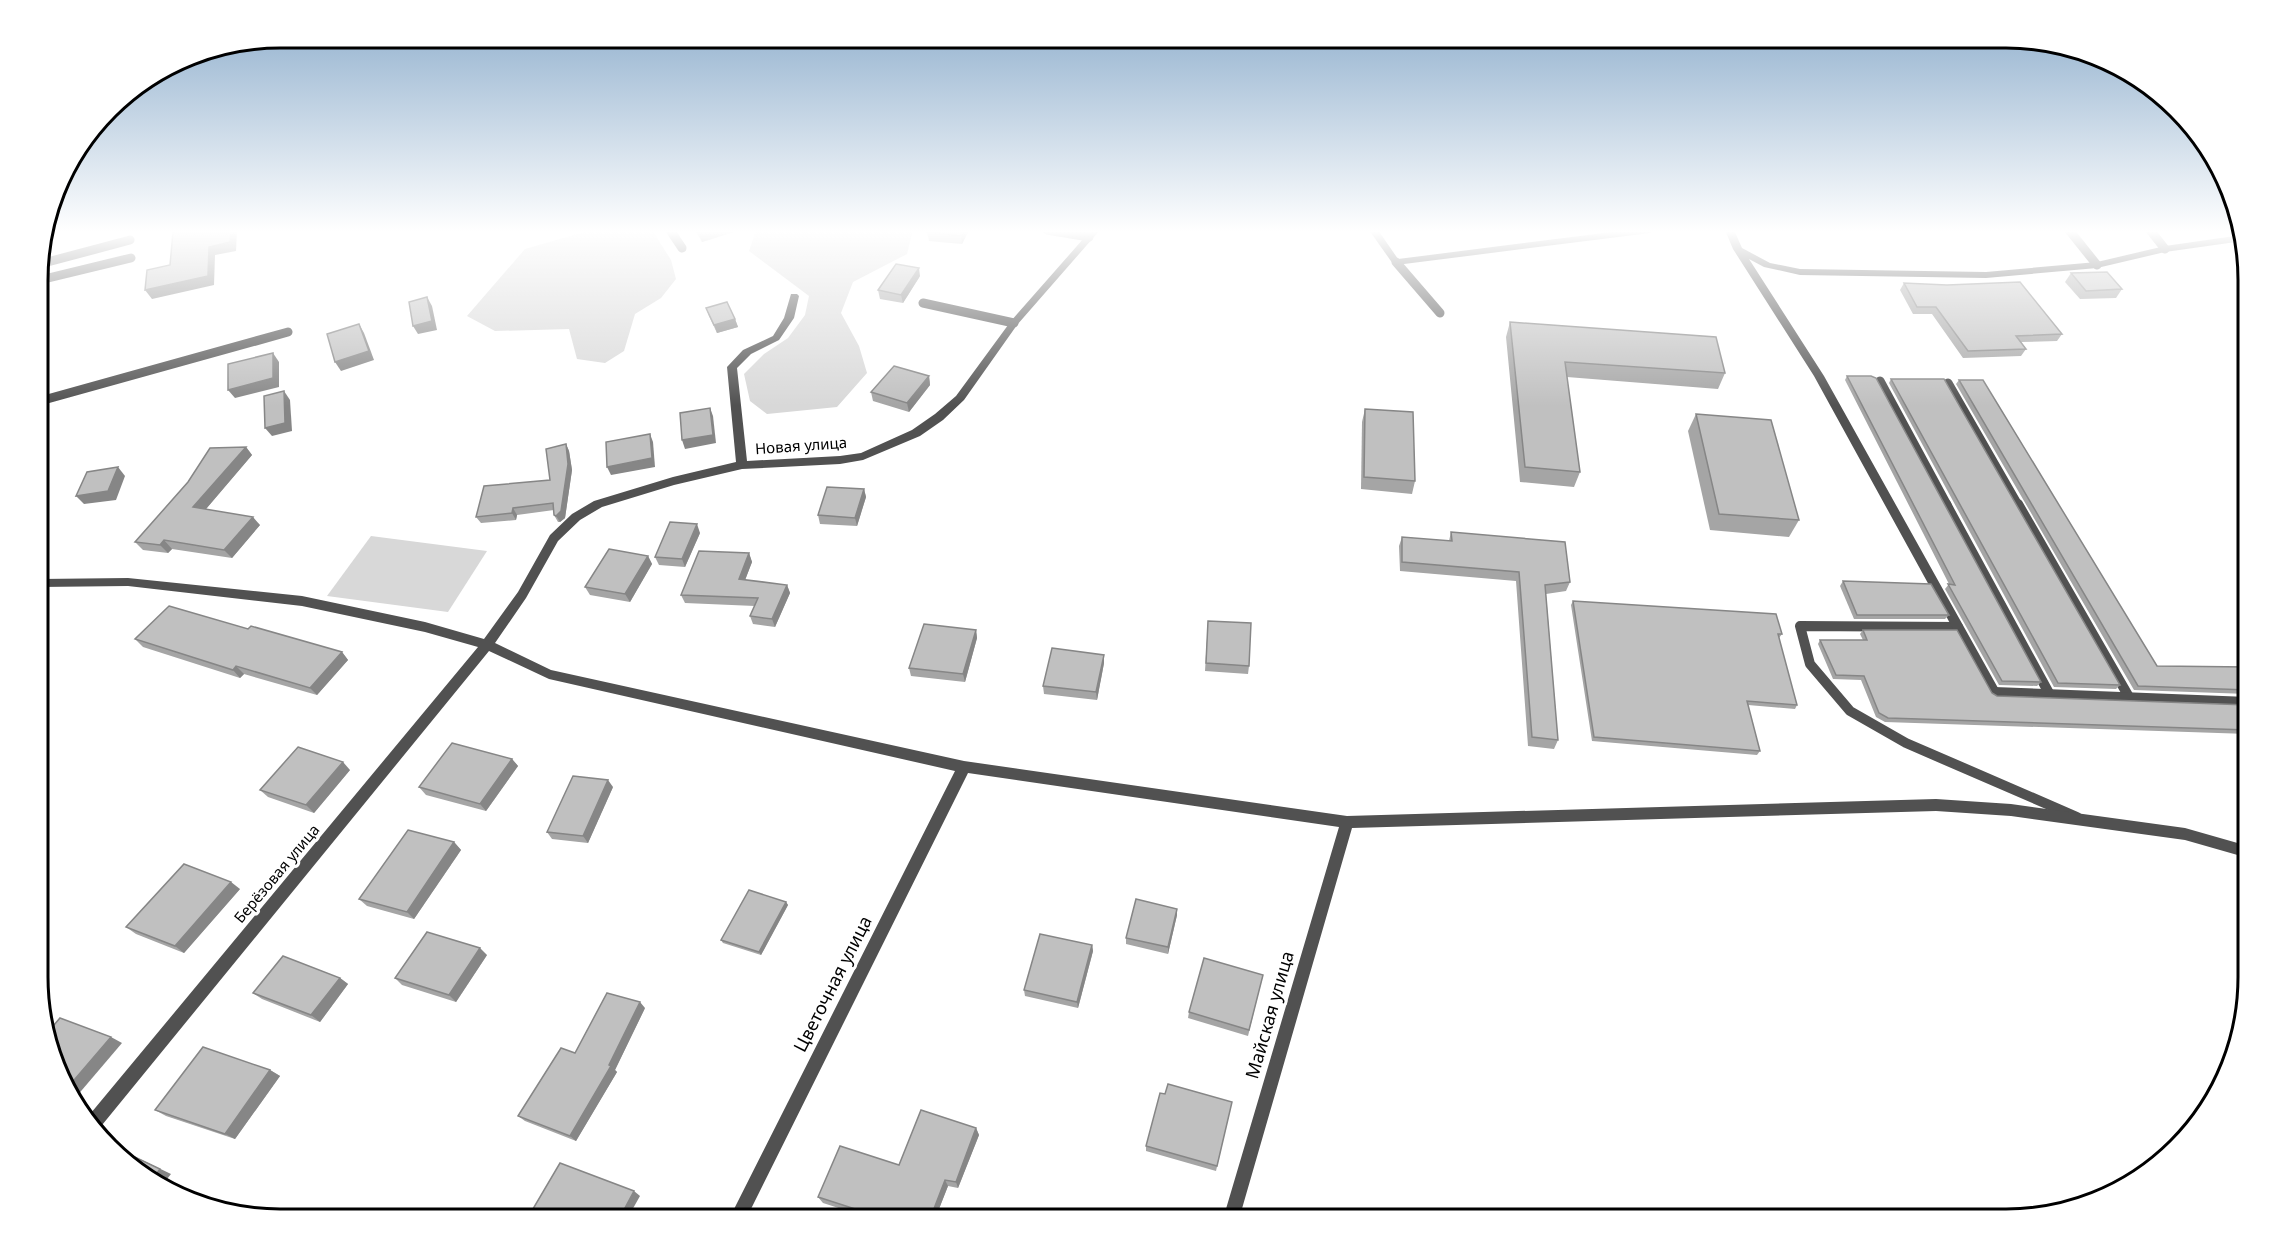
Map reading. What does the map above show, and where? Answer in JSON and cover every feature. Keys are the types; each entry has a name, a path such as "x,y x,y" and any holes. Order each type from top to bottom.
{"street":[{"name":"Новая улица","path":"488,645 522,596 555,538 576,518 598,504 622,495 742,465 863,456 916,433 960,398 1014,323 1044,289"},
{"path":"1763,289 1819,376 1994,692"},
{"path":"742,465 732,367 747,352 776,338 789,318 794,296"},
{"path":"48,583 128,582 302,601 425,627 488,645 549,674 964,767 1347,822 1936,805 2011,810 2185,834 2238,849"},
{"name":"Берёзовая улица","path":"97,1119 488,645"},
{"name":"Цветочная улица","path":"743,1209 964,767"},
{"name":"Майская улица","path":"1234,1209 1347,822"}],"lane":[{"path":"1419,289 1440,313"},
{"path":"923,303 1014,323"},
{"path":"48,399 288,332"},
{"path":"1880,381 2050,694"},
{"path":"1948,382 2129,697"},
{"path":"1958,627 1800,626 1810,664 1850,711 1906,743 2086,820"},
{"path":"1994,692 2238,702"}],"shaded area":[{"path":"491,289 668,289 661,298 635,314 624,351 605,363 577,359 569,329 495,331 467,316"},
{"path":"799,289 850,289 841,313 859,346 867,373 837,407 767,414 750,401 744,374 764,354 788,338 805,315 809,296"},
{"path":"371,536 487,551 448,612 327,596"}],"building":[{"path":"879,289 905,289 901,295"},
{"path":"1907,289 2025,289 2062,334 2016,336 2026,349 1968,351 1936,307 1917,307"},
{"path":"2084,289 2122,289 2086,291"},
{"path":"427,297 432,321 413,326 409,302"},
{"path":"727,302 735,319 714,325 706,308"},
{"path":"1510,322 1716,337 1725,373 1565,362 1580,472 1525,467"},
{"path":"359,324 369,351 335,362 327,334"},
{"path":"273,353 273,378 228,390 228,364"},
{"path":"894,366 929,376 907,403 871,392"},
{"path":"1847,376 1876,378 2041,682 2002,681 1948,584 1955,585"},
{"path":"1891,379 1944,379 2120,685 2058,683"},
{"path":"1959,380 1983,380 2157,666 2238,667 2238,690 2138,686"},
{"path":"284,391 285,423 265,428 264,396"},
{"path":"710,408 713,435 682,440 680,413"},
{"path":"1365,409 1413,412 1415,481 1364,477"},
{"path":"1696,414 1771,420 1799,520 1719,514"},
{"path":"650,434 652,458 607,467 606,442"},
{"path":"566,444 568,464 561,511 556,516 553,503 513,508 512,513 476,517 484,486 550,480 546,449"},
{"path":"246,447 193,507 253,517 224,550 164,540 160,545 135,542 188,482 210,448"},
{"path":"118,467 108,491 76,496 87,472"},
{"path":"827,487 864,489 855,518 818,515"},
{"path":"670,522 697,524 682,559 655,557"},
{"path":"1451,532 1565,542 1570,582 1545,585 1558,740 1532,737 1519,572 1402,562 1402,537 1452,541"},
{"path":"609,549 648,556 625,594 585,587"},
{"path":"699,551 749,553 739,579 787,585 772,619 750,616 758,598 681,595"},
{"path":"1843,581 1931,584 1949,615 1857,615"},
{"path":"1573,601 1776,614 1782,634 1778,634 1797,705 1747,701 1760,751 1594,737"},
{"path":"169,606 248,629 251,626 342,652 310,688 236,666 233,670 135,639"},
{"path":"1208,621 1251,623 1249,666 1206,663"},
{"path":"924,624 976,630 963,674 909,668"},
{"path":"1863,630 1957,630 1992,693 1997,696 2238,705 2238,730 1888,718 1879,713 1864,676 1836,675 1820,640 1867,640"},
{"path":"1052,648 1104,655 1096,692 1043,686"},
{"path":"452,743 512,759 480,804 419,787"},
{"path":"298,747 343,762 306,805 260,790"},
{"path":"573,776 608,780 583,836 547,832"},
{"path":"408,830 454,842 407,912 359,899"},
{"path":"184,864 231,882 175,946 126,927"},
{"path":"749,890 786,902 759,952 721,940"},
{"path":"1136,899 1177,909 1168,947 1126,938"},
{"path":"427,932 480,948 449,995 395,978"},
{"path":"1040,934 1092,945 1077,1002 1024,990"},
{"path":"283,956 340,978 311,1015 253,993"},
{"path":"1204,958 1263,975 1249,1030 1189,1012"},
{"path":"607,993 640,1002 609,1065 611,1066 570,1136 518,1116 561,1048 575,1053"},
{"path":"60,1018 111,1037 73,1081 60,1051 53,1026"},
{"path":"203,1047 270,1070 225,1134 155,1110"},
{"path":"1168,1084 1232,1102 1217,1166 1146,1146 1160,1093 1165,1094"},
{"path":"921,1110 976,1128 956,1182 945,1180 934,1209 855,1209 818,1197 840,1146 899,1165"},
{"path":"133,1156 160,1169 157,1174"},
{"path":"560,1163 634,1191 624,1209 533,1209"}]}
